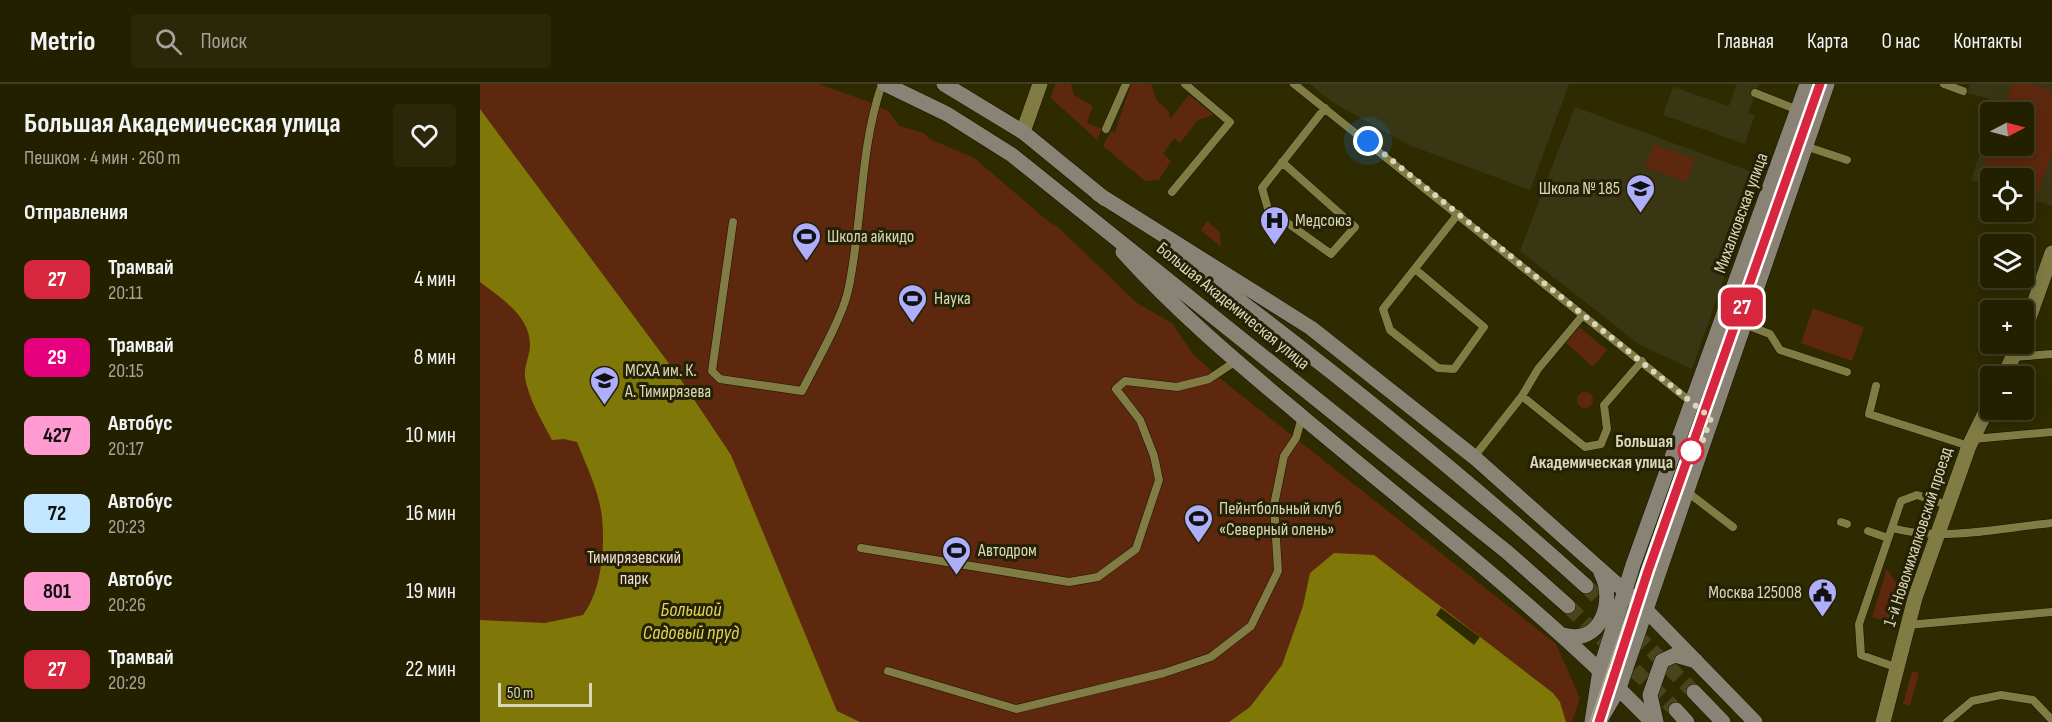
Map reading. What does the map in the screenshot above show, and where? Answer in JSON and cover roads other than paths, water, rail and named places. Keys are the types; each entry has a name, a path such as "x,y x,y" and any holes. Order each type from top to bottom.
{"main road":[{"name":"Большая Академическая улица","path":"884,84 947,114 1012,155 1507,552 1568,606"},
{"name":"Большая Академическая улица","path":"944,84 1023,132 1098,194 1365,399 1524,530 1586,586"},
{"name":"Михалковская улица","path":"1592,722 1600,670 1625,591 1808,84"},
{"name":"Михалковская улица","path":"1599,722 1619,688 1827,84"},
{"path":"1098,194 1311,328 1474,457 1646,610 1755,722"},
{"path":"1092,218 1160,294 1302,417 1563,635 1654,722"},
{"path":"1563,635 1583,637 1594,631 1599,624 1606,607 1608,590 1597,566"},
{"path":"1654,722 1650,696 1662,661 1675,655 1696,661"},
{"path":"1694,692 1723,722"},
{"path":"1676,710 1687,722"}],"street":[{"path":"1023,132 1040,84"},
{"path":"2034,306 2049,268 2052,253"},
{"name":"1-й Новомихалковский проезд","path":"1883,722 1908,625 1937,535 1971,442 1982,420"}],"lane":[{"path":"733,222 712,371 720,379 802,391 848,293 861,180 875,104 884,84"},
{"path":"1106,129 1126,84"},
{"path":"1172,192 1230,122 1185,84"},
{"path":"1294,84 1711,418"},
{"path":"1944,84 1963,91"},
{"path":"1755,93 1798,110"},
{"path":"1282,162 1355,226 1331,254 1268,209 1262,188 1282,162 1325,108"},
{"path":"1805,146 1847,160"},
{"path":"1415,269 1484,327 1454,369 1438,368 1390,330 1383,309 1458,214"},
{"path":"1474,457 1522,396 1538,369 1583,315"},
{"path":"1725,316 1770,334 1780,350 1847,372"},
{"path":"2034,352 2052,354"},
{"path":"861,548 1069,582 1098,577 1136,549 1159,480 1154,456 1140,420 1116,389 1125,381 1177,387 1209,380 1236,361"},
{"path":"1522,396 1585,447 1601,444 1607,429 1604,405 1642,361"},
{"path":"1876,386 1869,414 1971,442 2052,432"},
{"path":"888,671 1016,709 1164,674 1211,657 1251,626 1278,571 1274,505 1284,456 1296,438 1302,417"},
{"path":"1686,491 1733,527"},
{"path":"1898,668 1861,655 1859,624 1901,501 1917,495 1947,505"},
{"path":"1892,528 1917,535 1937,535 2052,523"},
{"path":"1868,531 1888,538"},
{"path":"1908,625 2052,612"},
{"path":"1947,722 1972,701 2001,695 2033,700 2052,720"}],"water":[{"name":"Большой Садовый пруд","path":"480,109 679,377 731,455 837,711 860,722 480,722 480,620 545,623 583,615 598,581 603,541 598,498 577,442 564,439 552,440 529,393 525,373 530,345 525,325 505,301 480,282"},
{"path":"1334,553 1374,555 1553,693 1560,702 1566,722 1229,722 1250,707 1282,665 1303,606 1310,573"}],"tunnel":[{"path":"1586,586 1694,692"},
{"path":"1568,606 1676,710"}],"tram line":[{"path":"1590,722 1642,568 1814,84"},
{"name":"27","path":"1599,722 1648,571 1820,84"}],"place":[{"name":"Школа № 185","path":"1641,214"},
{"name":"Медсоюз","path":"1274,246"},
{"name":"Школа айкидо","path":"806,262"},
{"name":"Наука","path":"913,324"},
{"name":"МСХА им. К. А. Тимирязева","path":"604,406"},
{"name":"Большая Академическая улица","path":"1691,451"},
{"name":"Пейнтбольный клуб «Северный олень»","path":"1198,544"},
{"name":"Автодром","path":"957,576"},
{"name":"Москва 125008","path":"1823,618"}],"park label":[{"name":"Тимирязевский парк","path":"634,567"}]}
